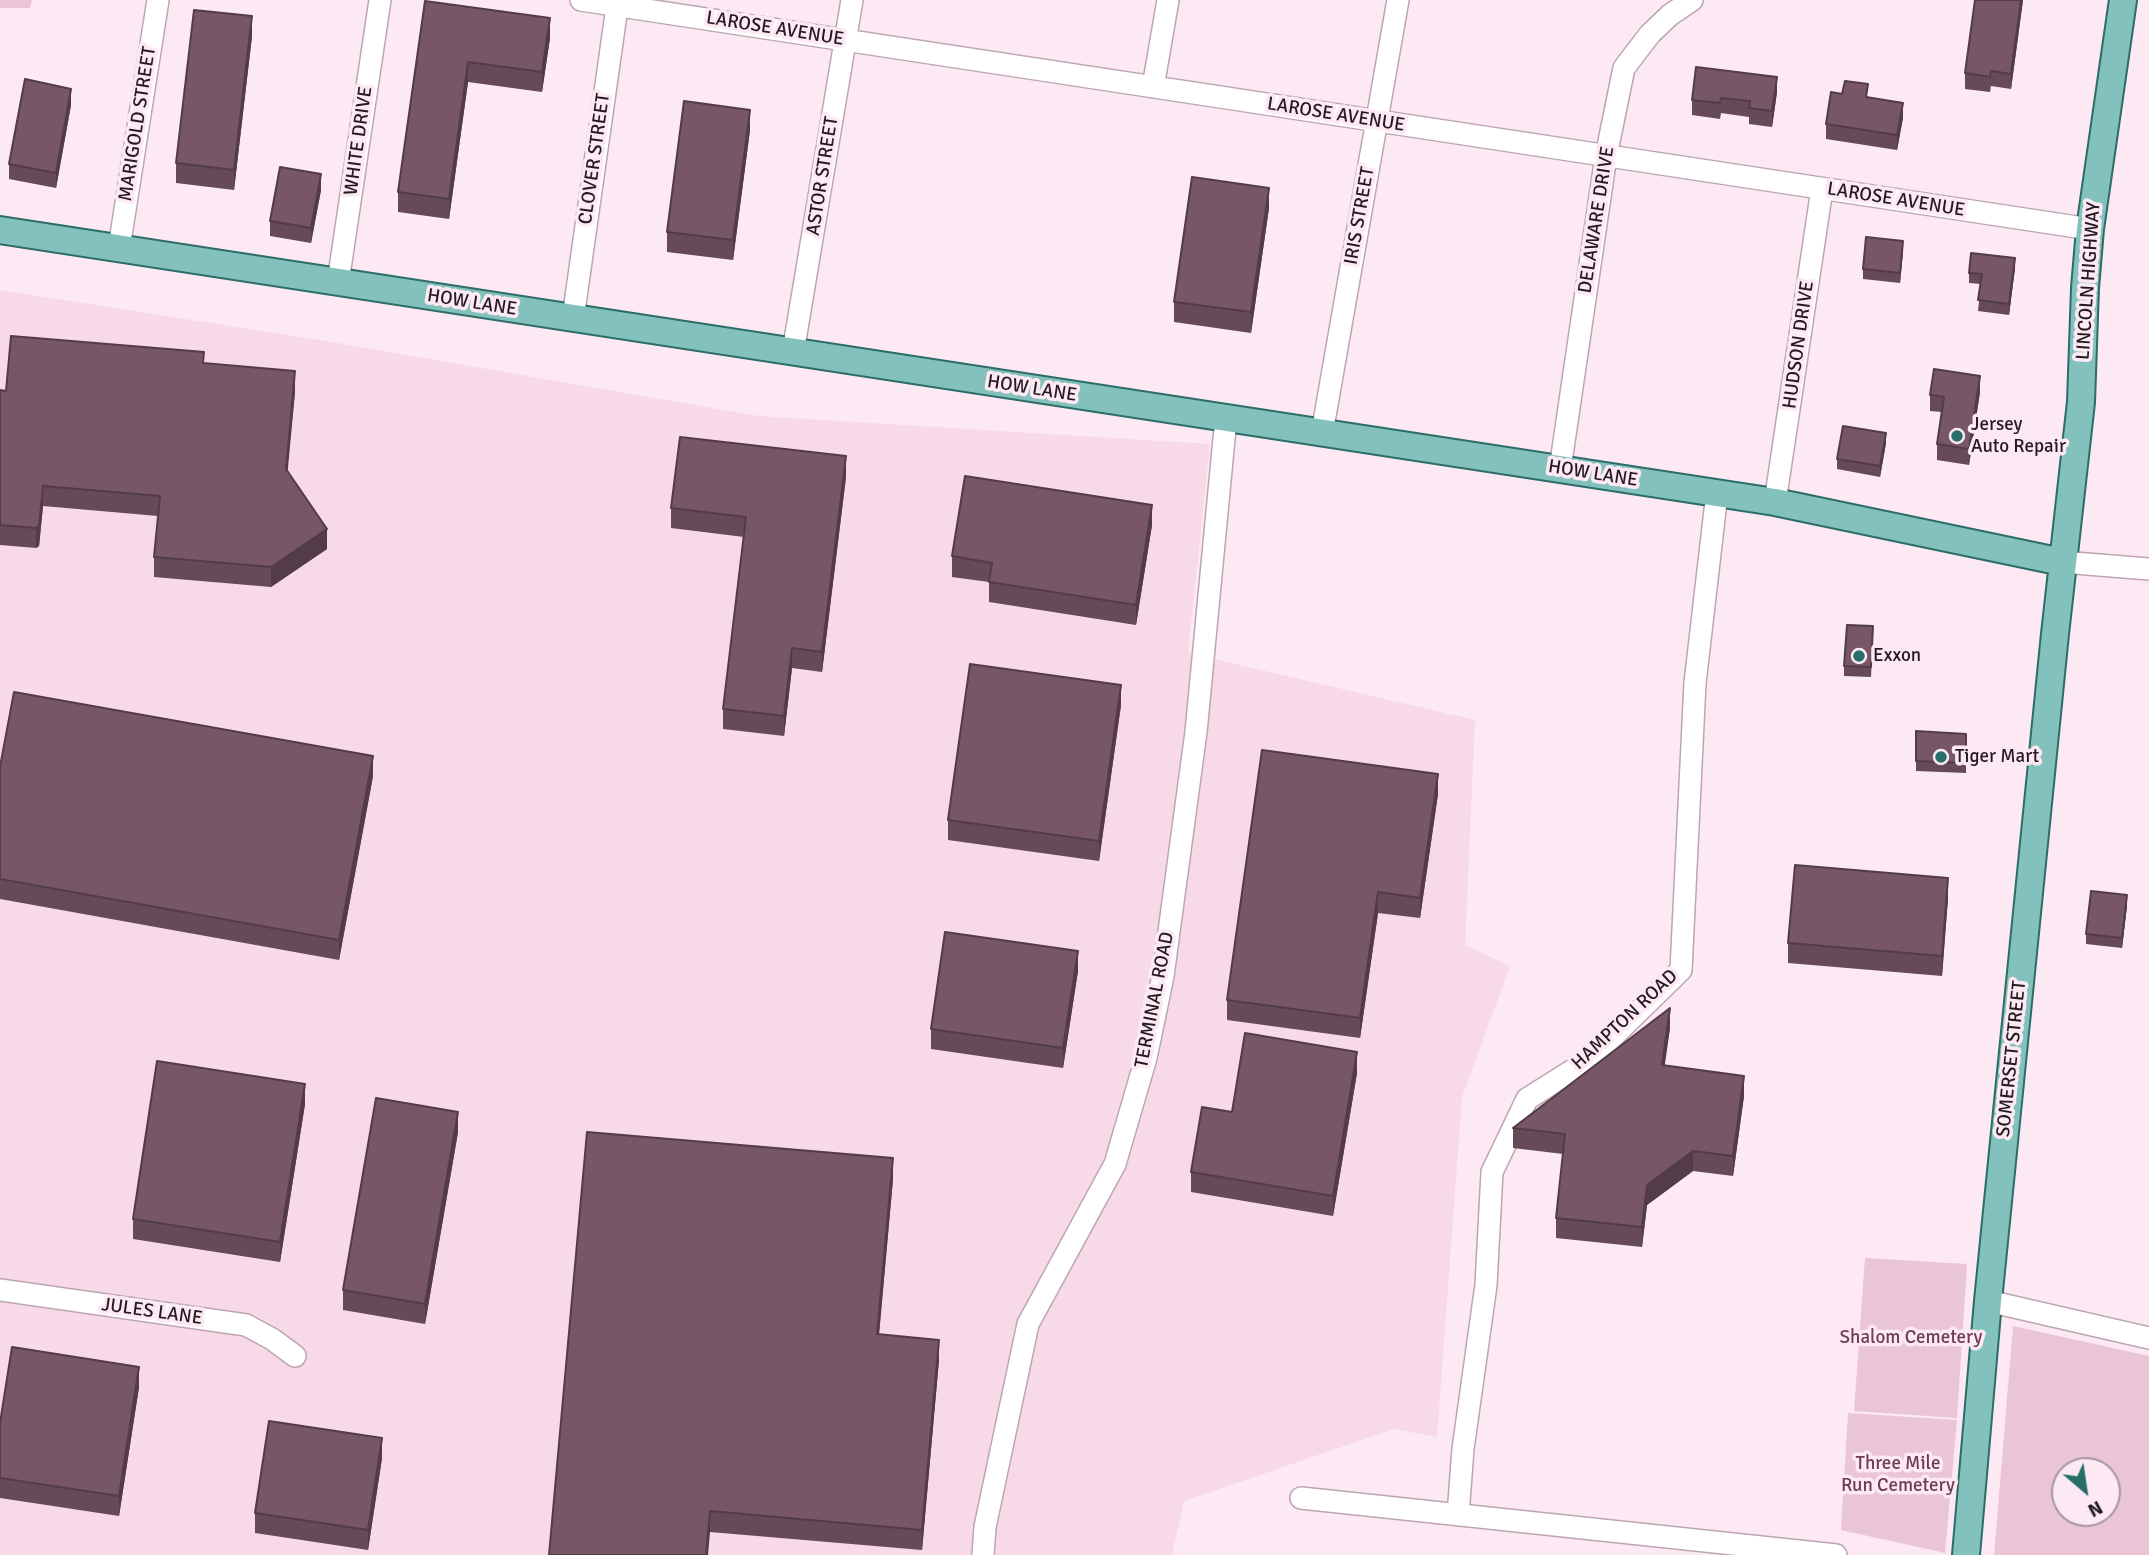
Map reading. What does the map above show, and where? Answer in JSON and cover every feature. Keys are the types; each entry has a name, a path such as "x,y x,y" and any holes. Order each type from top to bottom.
{"main road":[{"name":"LINCOLN HIGHWAY","path":"2062,562 2081,402 2090,229 2123,0"},
{"name":"HOW LANE","path":"0,230 1776,502 2062,562"},
{"name":"SOMERSET STREET","path":"1966,1555 1988,1301 2062,562"}],"street":[{"name":"MARIGOLD STREET","path":"119,248 158,0"},
{"name":"WHITE DRIVE","path":"338,282 380,0"},
{"name":"LAROSE AVENUE","path":"582,0 617,3 2090,229"},
{"name":"ASTOR STREET","path":"793,352 852,0"},
{"path":"1153,87 1168,0"},
{"name":"IRIS STREET","path":"1322,433 1398,0"},
{"name":"DELAWARE DRIVE","path":"1560,469 1606,156 1624,68 1660,25 1692,0"},
{"name":"CLOVER STREET","path":"573,318 617,3"},
{"name":"HUDSON DRIVE","path":"1776,502 1822,188"},
{"name":"TERMINAL ROAD","path":"983,1555 985,1527 1028,1324 1115,1164 1149,1045 1163,976 1196,732 1226,418"},
{"name":"HAMPTON ROAD","path":"1458,1515 1463,1449 1486,1285 1492,1172 1527,1099 1589,1059 1681,970 1695,683 1717,494"},
{"path":"2062,562 2149,569"},
{"name":"JULES LANE","path":"0,1290 246,1325 295,1356"},
{"path":"1988,1301 2149,1338"},
{"path":"1301,1498 1836,1555"}],"shaded area":[{"path":"0,290 326,341 758,416 1210,444 1188,653 1475,720 1465,945 1510,966 1462,1097 1437,1437 1394,1429 1184,1501 1172,1555 0,1555"}],"green space":[{"path":"0,0 32,0 30,8 0,8"},
{"name":"Shalom Cemetery","path":"1865,1258 1967,1264 1957,1418 1854,1411"},
{"path":"2013,1326 2149,1356 2149,1555 1994,1555"},
{"name":"Three Mile Run Cemetery","path":"1848,1413 1957,1420 1945,1553 1841,1530"}],"building":[{"path":"1975,0 2021,0 2011,74 1991,71 1990,77 1965,73"},
{"path":"425,1 550,18 542,72 468,62 449,199 398,192"},
{"path":"194,10 252,16 234,170 176,163"},
{"path":"1696,67 1777,77 1772,111 1749,108 1750,101 1721,98 1720,103 1692,100"},
{"path":"25,79 71,89 56,173 9,164"},
{"path":"1845,81 1868,84 1866,97 1903,103 1897,135 1826,124 1831,92 1842,94"},
{"path":"684,101 750,110 733,240 667,232"},
{"path":"280,167 321,174 311,228 270,221"},
{"path":"1192,177 1269,188 1251,312 1174,302"},
{"path":"1866,237 1903,241 1900,273 1863,269"},
{"path":"1971,253 2015,258 2009,304 1978,300 1982,274 1969,273"},
{"path":"11,336 204,352 203,363 295,371 286,469 327,529 271,567 154,557 160,496 43,486 39,526 0,525 0,390 6,391"},
{"name":"Jersey Auto Repair","path":"1934,369 1980,376 1969,449 1937,444 1944,397 1930,395"},
{"path":"1843,426 1886,433 1880,466 1837,459"},
{"path":"680,437 846,456 822,652 792,648 784,716 723,709 746,517 671,508"},
{"path":"965,476 1152,505 1136,605 989,582 992,563 952,556"},
{"name":"Exxon","path":"1847,625 1873,626 1871,667 1844,666"},
{"path":"970,664 1121,685 1099,841 948,820"},
{"path":"14,692 373,756 339,940 0,879 0,767"},
{"name":"Tiger Mart","path":"1916,731 1966,734 1966,763 1916,761"},
{"path":"1262,750 1438,774 1420,898 1378,892 1360,1018 1227,1000"},
{"path":"1795,865 1948,878 1942,956 1788,943"},
{"path":"2091,891 2127,895 2122,938 2086,934"},
{"path":"945,932 1078,951 1063,1048 931,1029"},
{"path":"1670,1008 1662,1065 1744,1076 1733,1156 1693,1151 1647,1185 1642,1227 1556,1218 1565,1134 1513,1128"},
{"path":"1245,1033 1357,1052 1333,1196 1191,1172 1202,1107 1232,1112"},
{"path":"157,1061 305,1084 280,1242 133,1219"},
{"path":"376,1098 458,1112 425,1304 343,1290"},
{"path":"587,1132 893,1158 877,1334 939,1340 922,1530 710,1511 706,1555 549,1555"},
{"path":"12,1347 139,1367 119,1496 0,1478 0,1423"},
{"path":"269,1421 382,1438 368,1530 255,1513"}],"place":[{"name":"Jersey Auto Repair","path":"1957,436"},
{"name":"Exxon","path":"1859,656"},
{"name":"Tiger Mart","path":"1941,757"}]}
